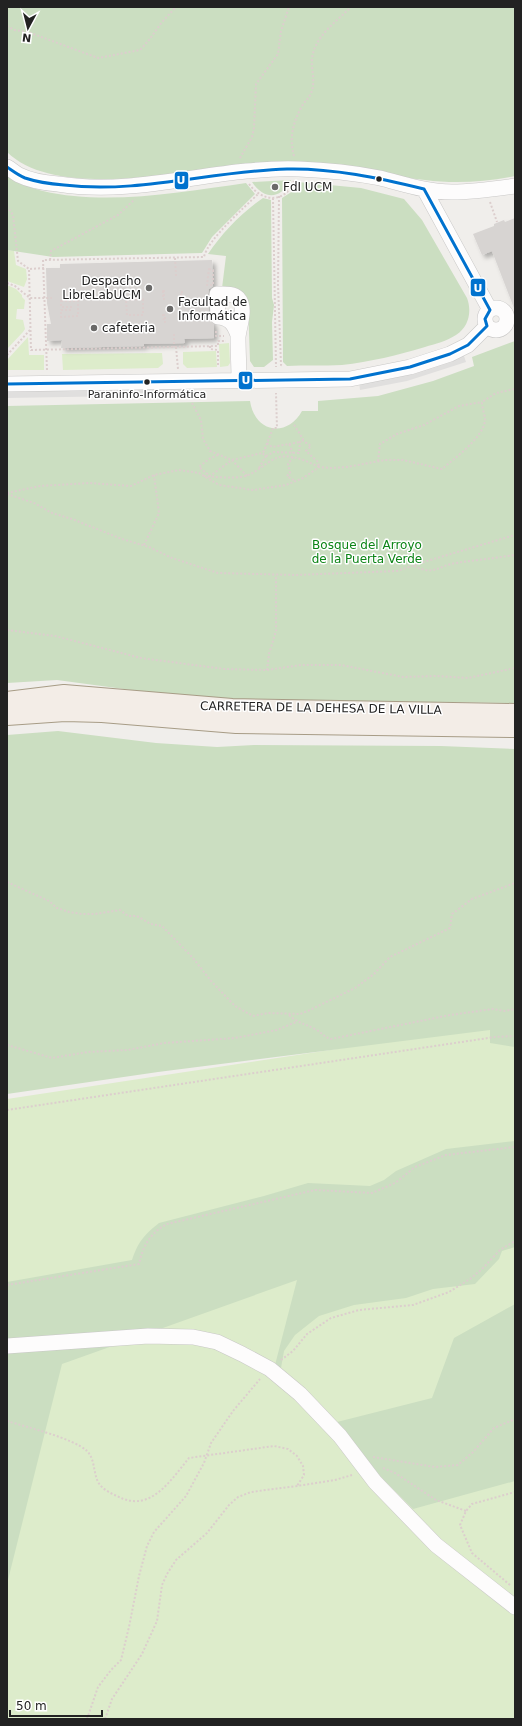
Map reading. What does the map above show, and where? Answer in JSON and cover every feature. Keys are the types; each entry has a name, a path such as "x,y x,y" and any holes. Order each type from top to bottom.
{"main road":[{"name":"CARRETERA DE LA DEHESA DE LA VILLA","path":"7,701 64,694 232,708 515,713"},
{"name":"CARRETERA DE LA DEHESA DE LA VILLA","path":"7,716 65,712 102,713 236,724 515,728"}],"street":[{"path":"7,167 20,176 37,181 79,188 120,188 268,170 325,171 379,178 424,189 451,192 486,190 515,186"},
{"path":"7,384 350,379 410,367 459,350 468,345 488,326 485,319 506,314 424,189"},
{"path":"232,338 239,380"},
{"path":"7,1346 148,1336 193,1337 217,1342 270,1369 300,1394 340,1436 379,1486 436,1545 515,1606"}],"path":[{"path":"7,26 14,30 28,32 98,58 140,50 176,7"},
{"path":"237,163 252,138 254,128 256,84 278,54 281,31 289,7"},
{"path":"295,159 291,139 293,124 302,106 312,92 312,58 318,42 329,27 350,7"},
{"path":"247,180 249,185 258,194 273,198 291,188 296,178"},
{"path":"50,260 51,252 118,215 140,194"},
{"path":"47,374 43,260 204,257 205,252 216,237 258,194"},
{"path":"279,196 278,284 281,365 284,368"},
{"path":"262,453 273,428 277,428 273,198"},
{"path":"7,206 13,215 18,261 29,269 44,268"},
{"path":"493,208 498,222"},
{"path":"175,258 176,276"},
{"path":"29,269 31,350 218,346 218,341 232,338"},
{"path":"209,269 213,270 213,285 207,285 209,269"},
{"path":"7,283 15,286 30,298 52,298"},
{"path":"143,299 143,315 127,315 126,300 143,299"},
{"path":"61,301 78,301 78,316 61,317 61,310 71,310 71,307 61,307 61,301"},
{"path":"7,355 31,329"},
{"path":"174,334 178,372"},
{"path":"210,346 210,349 218,350 218,372"},
{"path":"378,461 380,444 397,434 424,425 459,406 482,402 496,393 515,389"},
{"path":"192,402 200,420 200,429 205,443 210,451 232,460 246,476"},
{"path":"204,476 246,476 259,470 276,457 293,456 319,467 348,467 378,461 403,460 442,469 463,452 481,433 485,419 482,410 482,402"},
{"path":"293,423 303,439 301,441 299,453"},
{"path":"259,470 266,456 274,452 299,453 306,451 311,446 301,441 272,447 267,443"},
{"path":"289,444 293,456 288,464 290,473 287,476 295,481"},
{"path":"306,451 318,462 319,467"},
{"path":"210,476 232,460 262,453"},
{"path":"262,453 266,456"},
{"path":"210,476 199,467 209,459 218,455"},
{"path":"7,494 40,486 89,483 131,486 154,475 179,470 199,473 219,485 253,490 286,485 303,478 319,467"},
{"path":"144,545 159,513 154,475"},
{"path":"7,494 34,504 52,513 72,519 122,539 144,545 172,558 218,573 276,575 397,571 515,535"},
{"path":"413,566 424,571 440,569 454,563 515,556"},
{"path":"267,670 269,654 276,631 276,575"},
{"path":"7,630 54,636 141,658 224,669 267,670 301,665 341,665 403,677 436,676 468,678 515,668"},
{"path":"7,882 48,901 57,908 69,912 95,914 120,910 128,916 137,916 151,924 162,926 193,958 211,981 235,1006 253,1016 268,1013 300,1014 355,988 374,974 390,957 450,928 452,914 472,899 515,883"},
{"path":"288,1014 296,1022 315,1029 325,1038 331,1039 450,1015 493,1009 505,1011 515,1009"},
{"path":"7,1045 52,1058 88,1052 128,1050 164,1043 235,1038 277,1030 296,1022"},
{"path":"7,1110 495,1036 515,1036"},
{"path":"7,1286 139,1264 146,1242 159,1228 167,1224 315,1190 372,1193 395,1183 415,1167 446,1155 515,1147"},
{"path":"281,1360 293,1351 306,1334 331,1318 359,1310 413,1305 449,1292 470,1279 492,1260 500,1250 515,1241"},
{"path":"86,1719 98,1687 121,1660 139,1576 147,1546 154,1532 186,1496 207,1455 211,1443 233,1411 263,1375"},
{"path":"353,1453 435,1467 458,1465 473,1452 494,1428 515,1419"},
{"path":"7,1421 61,1438 85,1450 92,1456 98,1482 106,1491 125,1501 141,1502 156,1495 189,1458 274,1446 288,1449 297,1456 303,1466 304,1475 297,1486"},
{"path":"375,1457 383,1469 395,1473 436,1500 466,1510"},
{"path":"105,1719 112,1699 142,1654 157,1621 162,1585 167,1574 176,1560 207,1533 229,1505 238,1497 251,1492 335,1480 367,1470"},
{"path":"515,1492 472,1504 466,1510 460,1525 472,1553 515,1588"}],"green space":[{"path":"7,7 515,7 515,176 470,182 448,182 414,179 332,164 284,161 254,163 140,178 100,179 64,176 32,168 7,152"},
{"path":"7,175 38,190 67,195 92,197 144,196 246,183 255,194 212,237 202,253 53,257 7,250"},
{"path":"291,180 287,187 282,191 272,195 267,195 262,192 252,182"},
{"path":"298,182 361,188 404,199 422,220 467,298 469,313 467,323 464,328 449,339 405,353 373,360 342,365 287,366 283,362 282,198 293,191"},
{"path":"263,198 271,200 272,298 274,305 272,322 273,360 264,367 254,367 250,361 248,305 222,288 226,256 208,254 233,223"},
{"path":"7,250 14,251 16,265 26,269 27,279 24,287 7,281"},
{"path":"7,285 16,289 25,300 24,309 17,309 16,319 23,320 25,329 7,349"},
{"path":"28,337 29,355 44,355 44,370 7,370 7,360"},
{"name":"Bosque del Arroyo de la Puerta Verde","path":"515,341 515,703 198,699 57,680 7,683 7,406 250,401 253,412 258,420 272,428 280,428 296,420 302,411 318,411 318,401 378,396 433,381 474,366 472,357"},
{"path":"229,343 230,363 228,366 220,367 219,344"},
{"path":"216,351 217,367 187,368 183,364 183,352"},
{"path":"162,353 163,364 158,368 63,370 62,354"},
{"path":"58,731 156,743 217,747 254,745 441,746 515,749 515,1047 490,1043 490,1030 158,1072 7,1094 7,735"},
{"path":"515,1022 515,1719 7,1719 7,1099"},
{"path":"515,1141 515,1247 502,1251 499,1259 475,1284 433,1289 406,1298 354,1305 319,1316 295,1335 284,1351 281,1368 275,1365 297,1280 62,1364 7,1584 7,1282 132,1260 142,1239 159,1223 308,1183 370,1186 384,1180 396,1171 446,1149"},
{"path":"515,1304 515,1481 413,1509 382,1478 337,1422 432,1398 454,1338"}],"shaded area":[{"path":"463,353 466,362 407,381 360,390 359,381"},
{"path":"183,386 183,395 7,398 7,389"}],"building":[{"path":"515,218 514,308 492,251 482,255 473,234 494,226 494,224 504,220 505,222"},
{"name":"Facultad de Informática","path":"212,260 213,286 209,289 208,294 209,317 214,325 214,338 184,339 185,343 144,344 144,346 61,348 62,340 47,341 47,324 51,324 47,303 46,268 60,268 60,264"}],"transit line":[{"name":"U","path":"7,167 22,177 34,181 92,187 120,187 259,171 304,169 339,172 424,189 490,310 485,319 487,326 468,345 450,354 410,367 350,379 7,384"}],"place":[{"name":"FdI UCM","path":"275,187"},
{"name":"Despacho LibreLabUCM","path":"149,288"},
{"name":"Facultad de Informática","path":"170,309"},
{"name":"cafeteria","path":"94,328"},
{"name":"Paraninfo-Informática","path":"147,382"}]}
